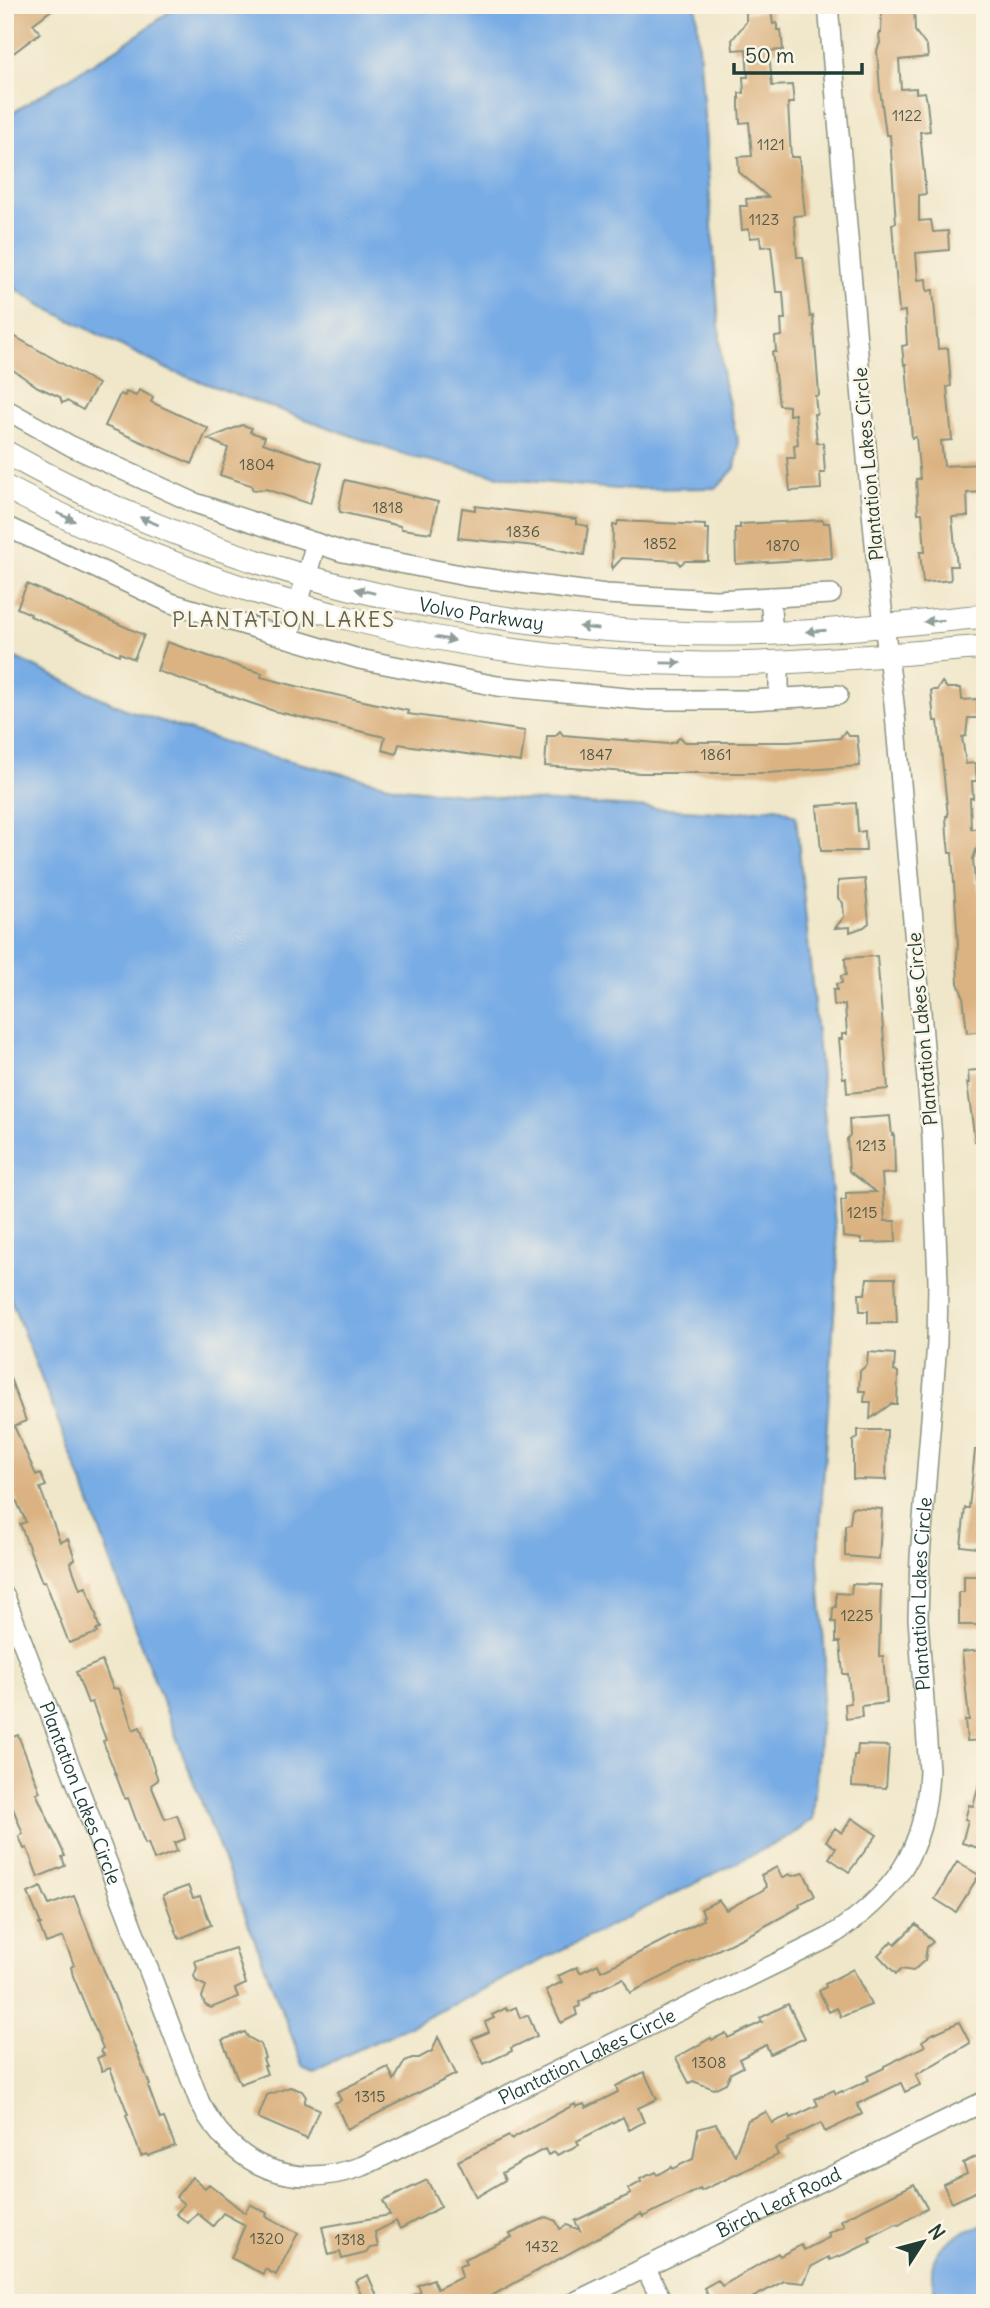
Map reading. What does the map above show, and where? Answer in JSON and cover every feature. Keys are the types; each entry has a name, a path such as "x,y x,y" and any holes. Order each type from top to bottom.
{"main road":[{"name":"Volvo Parkway","path":"5,452 131,514 201,541 307,577 414,603 537,622 660,633 773,634 985,616"},
{"name":"Volvo Parkway","path":"5,487 92,530 213,578 298,605 395,629 517,651 643,663 779,663 985,647"}],"street":[{"name":"Plantation Lakes Circle","path":"5,1597 200,2103 212,2125 224,2139 251,2160 272,2170 294,2176 316,2177 339,2175 363,2166 828,1938 862,1916 881,1896 907,1860 919,1834 928,1794 929,1770 918,1618 920,1557 937,1357 938,1281 932,1138 888,655 868,469 828,5"},
{"path":"5,409 71,446 195,503 343,552 466,576 606,594 716,600 831,594"},
{"path":"5,526 171,603 359,659 497,685 648,700 751,700 838,695"},
{"path":"288,638 316,543"},
{"path":"770,597 773,634"},
{"path":"779,663 779,697"},
{"name":"Birch Leaf Road","path":"573,2303 985,2101"},
{"path":"645,2267 663,2303"}],"water":[{"path":"177,5 696,5 723,379 739,446 735,468 717,488 617,489 517,480 408,456 171,371 42,306 5,282 5,118 136,36"},
{"path":"5,653 125,709 258,753 401,788 522,800 732,813 777,807 796,816 838,1256 818,1559 825,1660 813,1819 792,1835 412,2025 314,2070 303,2065 5,1285"},
{"path":"985,2223 985,2303 940,2303 932,2277 937,2254 954,2237"}],"building":[{"path":"17,5 58,5 33,24 40,33 12,54 5,45 5,14"},
{"path":"882,5 914,5 915,31 927,47 928,57 899,60 901,89 916,88 916,93 925,92 930,131 920,132 926,194 919,195 919,221 931,220 933,232 948,231 949,250 916,253 918,280 926,279 927,291 933,290 938,349 948,348 951,386 947,387 952,440 941,441 944,466 981,464 983,492 967,493 968,516 952,517 957,566 950,566 951,580 923,583 920,552 925,552 922,513 918,513 916,479 920,479 916,437 912,438 902,346 907,345 905,311 899,312 892,224 896,223 890,135 886,135 877,50 880,43"},
{"path":"771,10 773,24 777,23 777,30 781,30 783,50 769,51 772,86 792,85 794,103 788,103 791,157 799,157 805,215 794,216 797,257 803,257 810,317 813,316 819,395 815,396 817,414 814,414 817,443 823,443 825,473 820,473 821,489 790,491 787,458 795,458 794,445 798,444 795,414 789,415 789,406 779,405 772,352 776,352 775,337 782,336 781,319 785,319 783,292 776,292 771,246 761,247 760,237 750,238 749,229 742,230 740,206 747,206 746,199 768,197 739,172 738,157 752,156 749,122 740,123 739,107 739,93 744,93 743,77 748,77 746,49 733,50 732,40 746,22 746,13"},
{"path":"5,331 98,384 83,410 67,401 62,403 60,397 38,387 13,370 5,372"},
{"path":"139,390 153,397 151,402 208,428 192,464 105,426 120,394 125,396 126,392 136,396"},
{"path":"242,425 252,428 250,432 265,437 263,443 322,463 310,504 266,489 253,490 251,485 220,475 228,448 208,439"},
{"path":"345,480 438,502 431,533 402,529 400,526 340,512"},
{"path":"475,506 576,519 576,524 588,526 584,555 545,547 458,538 462,508 475,510"},
{"path":"823,520 824,523 829,523 832,558 736,564 735,528 740,528 740,524"},
{"path":"618,521 705,525 705,529 709,529 708,561 685,561 680,565 678,561 622,558 612,569 613,525 617,525"},
{"path":"27,584 144,635 134,659 120,653 119,655 17,608"},
{"path":"167,642 262,673 261,677 409,711 408,714 525,731 521,762 399,744 396,754 382,750 385,737 274,711 157,671"},
{"path":"942,682 947,688 961,688 962,700 977,699 978,718 968,718 966,736 962,737 966,764 975,763 977,781 972,781 971,829 984,828 973,859 975,883 978,883 980,898 984,898 985,906 985,1031 967,1033 963,996 958,983 952,853 949,853 947,835 948,816 938,721 934,721 931,690 937,690"},
{"path":"560,731 563,735 668,744 680,737 685,742 789,742 840,738 845,731 849,736 857,736 860,766 768,773 641,773 545,766 547,736 555,736"},
{"path":"856,803 858,832 865,831 866,851 821,851 817,806"},
{"path":"865,879 869,923 850,932 850,927 835,928 844,917 843,903 838,898 838,881"},
{"path":"877,956 888,1089 847,1093 839,1039 842,1039 842,1034 847,1034 845,1005 834,1005 833,990 837,990 836,984 842,983 841,976 846,975 845,958"},
{"path":"985,1069 985,1141 975,1141 967,1083 968,1071"},
{"path":"890,1116 892,1135 894,1134 895,1173 882,1174 885,1221 895,1221 896,1242 862,1243 861,1239 843,1237 841,1200 846,1200 846,1193 876,1192 849,1171 849,1119"},
{"path":"867,1278 895,1278 897,1323 868,1323 868,1311 860,1311 859,1294 865,1294"},
{"path":"868,1352 895,1354 894,1371 898,1372 897,1404 891,1404 870,1419 871,1402 864,1402 865,1391 859,1391 860,1371 867,1365"},
{"path":"6,1367 26,1421 14,1426 36,1475 40,1473 46,1486 40,1488 60,1542 68,1539 75,1559 70,1562 80,1589 86,1587 100,1629 96,1630 97,1633 69,1643 20,1524 26,1522 8,1482 7,1474 10,1472 5,1460"},
{"path":"858,1430 887,1430 886,1480 853,1479 853,1441 858,1438"},
{"path":"975,1450 985,1450 985,1549 961,1546 965,1508 969,1508"},
{"path":"852,1507 882,1509 879,1559 845,1556 845,1526 850,1523"},
{"path":"964,1576 985,1576 985,1625 959,1625 959,1592 964,1592"},
{"path":"852,1584 881,1585 879,1656 883,1656 887,1703 861,1706 862,1717 846,1719 845,1704 851,1703 848,1674 843,1674 840,1642 836,1642 836,1622 832,1622 836,1593 851,1594"},
{"path":"983,1650 985,1740 967,1741 965,1720 969,1720 962,1652"},
{"path":"102,1661 113,1688 119,1689 133,1730 140,1727 158,1780 151,1785 165,1819 177,1815 185,1839 174,1843 177,1851 154,1860 148,1843 145,1844 128,1798 125,1799 103,1741 106,1740 92,1702 88,1703 76,1672"},
{"path":"18,1735 40,1792 36,1793 65,1856 62,1857 65,1866 38,1877 27,1848 24,1849 19,1836 23,1834 5,1788 5,1740"},
{"path":"858,1745 889,1746 886,1788 852,1786 854,1755 857,1755"},
{"path":"981,1777 985,1777 985,1850 962,1843 969,1805 973,1806"},
{"path":"852,1818 877,1835 849,1872 829,1858 836,1848 826,1841 835,1828 842,1833"},
{"path":"957,1862 979,1875 956,1912 935,1899"},
{"path":"777,1867 782,1878 789,1874 792,1876 804,1873 815,1896 756,1931 630,1993 623,1978 590,1994 591,1996 579,2002 580,2006 575,2008 577,2015 561,2023 546,1990 562,1982 558,1976 577,1967 580,1973 598,1964 601,1971 633,1956 703,1920 701,1909 719,1900 726,1910 767,1887 761,1875"},
{"path":"188,1886 193,1898 200,1896 211,1925 179,1939 163,1895"},
{"path":"41,1887 49,1905 74,1896 150,2085 148,2086 160,2119 164,2118 175,2146 141,2156 110,2068 102,2071 97,2058 104,2055 101,2050 103,2048 73,1976 71,1967 74,1965 63,1937 46,1943 28,1893"},
{"path":"916,1924 933,1942 927,1947 925,1960 913,1971 901,1969 896,1974 878,1955 892,1941 895,1944"},
{"path":"235,1948 246,1984 235,1989 238,1997 211,2008 205,2005 202,1997 206,1986 196,1981 194,1976 197,1968 195,1961"},
{"path":"853,1969 871,2005 841,2017 837,2008 829,2012 819,1991 826,1987 825,1984"},
{"path":"788,2004 805,2038 770,2054 766,2045 739,2059 743,2067 731,2073 726,2083 714,2089 693,2081 689,2083 676,2058 711,2038 712,2040 726,2033 728,2038 762,2022 760,2018"},
{"path":"516,2007 520,2018 528,2015 537,2036 484,2064 472,2039 489,2032 485,2022 494,2018 492,2015 506,2008 507,2011"},
{"path":"959,2022 970,2043 916,2075 920,2085 905,2092 901,2083 857,2104 862,2114 825,2132 821,2123 788,2139 789,2141 775,2148 778,2155 643,2217 641,2214 482,2301 481,2298 471,2303 396,2303 421,2292 418,2285 433,2279 437,2289 462,2277 459,2266 466,2264 464,2259 547,2217 556,2221 560,2229 567,2225 580,2230 575,2221 631,2194 628,2189 641,2182 640,2179 655,2172 657,2175 693,2159 698,2129 716,2124 735,2155 748,2120 766,2112 772,2123 790,2115 791,2118 818,2105 815,2099 834,2090 836,2094 843,2092 869,2080 867,2076 925,2046 922,2041 928,2036"},
{"path":"245,2032 260,2044 267,2074 240,2084 222,2040"},
{"path":"438,2037 456,2074 347,2129 335,2103 341,2100 337,2092 388,2067 394,2080 405,2061 432,2051"},
{"path":"644,2072 657,2099 638,2108 644,2122 629,2130 623,2117 577,2141 579,2145 557,2155 555,2152 548,2155 545,2149 502,2173 505,2180 476,2197 458,2161 509,2136 511,2139 575,2104 576,2107 584,2104 586,2108 618,2092 616,2086"},
{"path":"290,2087 302,2091 306,2097 304,2103 319,2109 307,2139 258,2118 267,2095"},
{"path":"977,2156 985,2171 985,2187 952,2203 943,2184 967,2173 963,2163"},
{"path":"192,2177 205,2188 209,2184 245,2213 250,2204 298,2233 276,2275 265,2269 263,2274 231,2258 245,2225 223,2213 213,2226 197,2213 188,2223 176,2214 184,2204 176,2197"},
{"path":"427,2180 441,2207 400,2229 396,2221 375,2232 378,2247 370,2248 366,2253 342,2259 340,2252 329,2255 322,2227 390,2215 383,2201"},
{"path":"914,2184 927,2208 899,2225 896,2224 869,2238 871,2242 830,2260 829,2257 811,2267 804,2283 784,2281 743,2303 712,2303 704,2288 718,2280 722,2286 778,2253 780,2256 801,2245 804,2250 830,2237 828,2233 844,2226 841,2220"},
{"path":"368,2275 380,2303 365,2303 355,2281"}],"district":[{"name":"PLANTATION LAKES","path":"284,620"}]}
